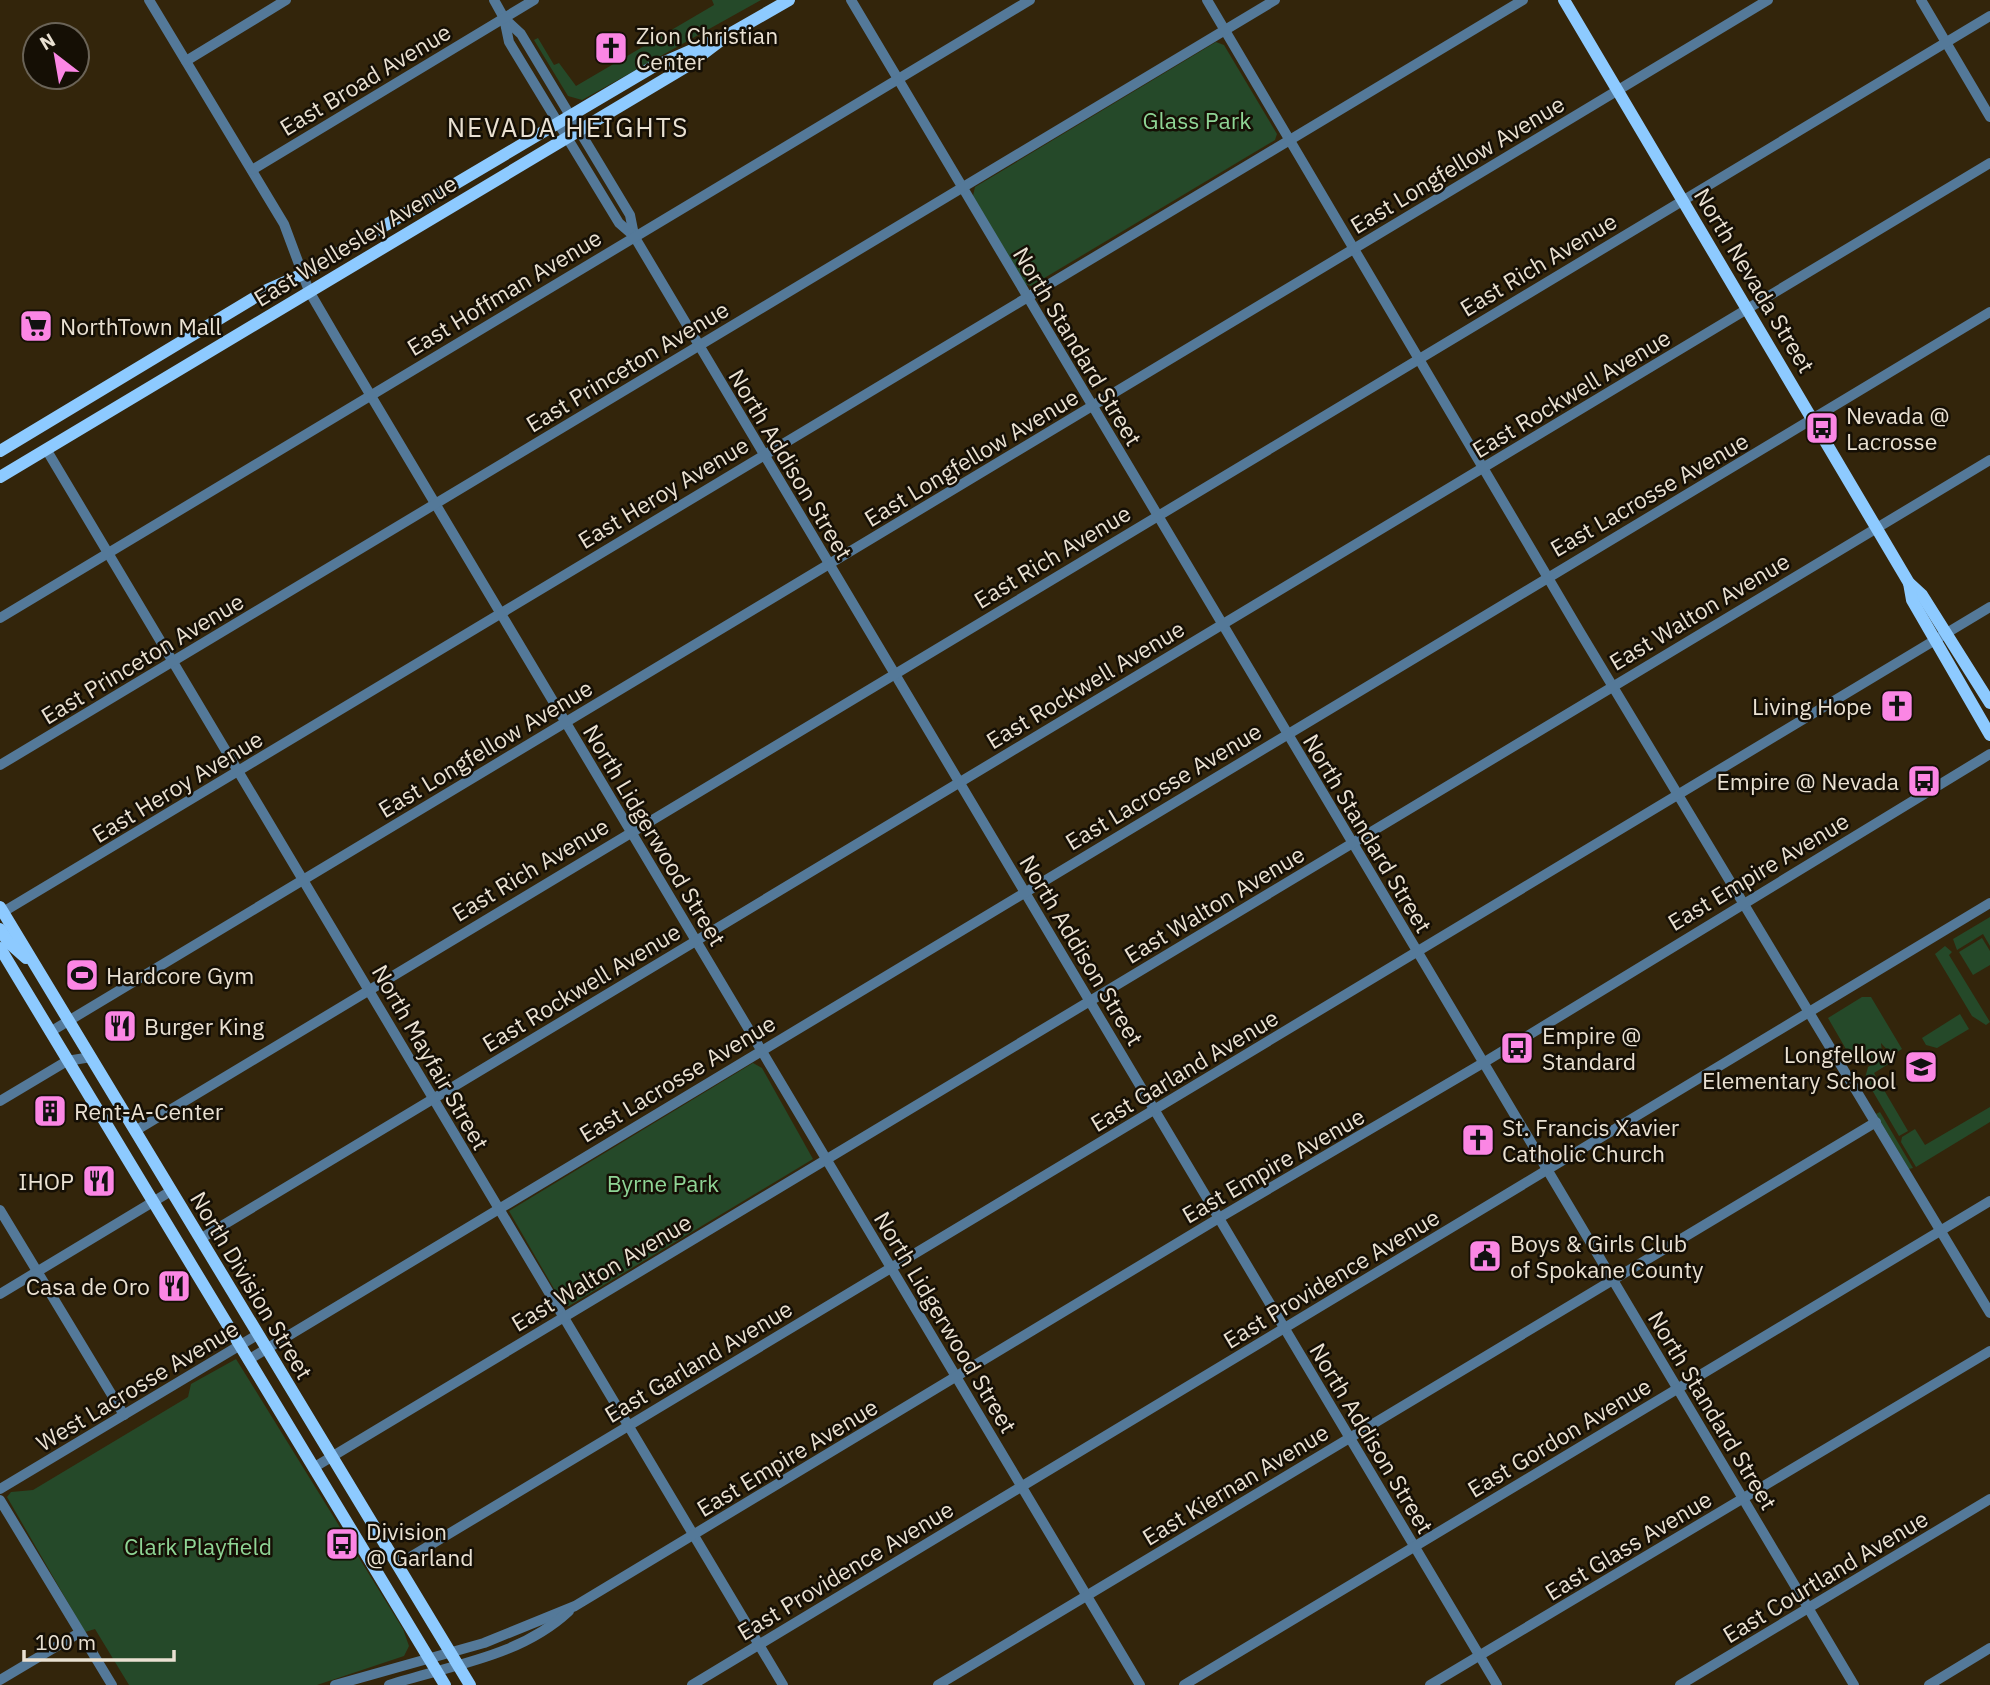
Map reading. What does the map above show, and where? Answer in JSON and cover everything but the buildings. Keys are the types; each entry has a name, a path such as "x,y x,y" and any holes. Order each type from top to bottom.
{"main road":[{"name":"East Wellesley Avenue","path":"0,477 687,66 728,35 789,0"},
{"name":"North Nevada Street","path":"1564,0 1909,583 1922,595 1990,703"},
{"name":"East Wellesley Avenue","path":"0,451 267,290 303,274 564,119 680,53 728,35"},
{"name":"North Nevada Street","path":"1909,583 1912,600 1990,735"},
{"name":"North Division Street","path":"2,910 470,1685"},
{"path":"0,929 8,942 37,968"},
{"name":"North Division Street","path":"0,948 445,1685"}],"street":[{"name":"North Lidgerwood Street","path":"149,0 284,224 309,291 1140,1685"},
{"path":"186,61 286,0"},
{"name":"North Addison Street","path":"494,0 504,18 521,34 619,223 634,236 1497,1685"},
{"name":"East Broad Avenue","path":"252,170 534,0"},
{"name":"North Standard Street","path":"851,0 1854,1685"},
{"name":"East Hoffman Avenue","path":"0,618 1030,0"},
{"path":"1207,0 1612,685 1990,1313"},
{"name":"East Princeton Avenue","path":"0,765 1275,0"},
{"name":"East Heroy Avenue","path":"2,910 239,771 762,454 1028,298 1523,0"},
{"name":"East Longfellow Avenue","path":"50,1032 1768,0"},
{"path":"1921,0 1990,117"},
{"name":"East Rich Avenue","path":"135,1131 1990,16"},
{"name":"East Rockwell Avenue","path":"200,1239 1990,163"},
{"name":"East Lacrosse Avenue","path":"248,1360 1548,575 1813,421 1990,312"},
{"name":"North Mayfair Street","path":"46,449 783,1685"},
{"name":"East Walton Avenue","path":"313,1468 1990,460"},
{"name":"East Garland Avenue","path":"397,1564 1418,954 1990,607"},
{"name":"East Empire Avenue","path":"335,1685 510,1634 575,1606 1219,1218 1483,1063 1743,902 1990,754"},
{"name":"East Providence Avenue","path":"692,1685 1990,903"},
{"path":"0,1101 67,1061 91,1057"},
{"name":"East Kiernan Avenue","path":"938,1685 1876,1122"},
{"path":"0,1294 171,1191"},
{"name":"East Gordon Avenue","path":"1184,1685 1990,1201"},
{"path":"0,1210 124,1415"},
{"name":"West Lacrosse Avenue","path":"0,1489 257,1335"},
{"name":"East Glass Avenue","path":"1430,1685 1990,1350"},
{"name":"East Courtland Avenue","path":"1680,1685 1990,1499"},
{"path":"0,1500 112,1685"},
{"name":"East Empire Avenue","path":"389,1685 521,1644 555,1625 575,1606"},
{"path":"0,1680 79,1633"},
{"path":"1929,1685 1990,1648"}],"green space":[{"path":"712,0 761,0 582,100 568,96 534,40 538,38 554,65 559,63 576,86 714,5"},
{"name":"Glass Park","path":"1216,42 1224,45 1277,134 1275,140 1031,286 1025,284 973,196 975,187"},
{"path":"1990,917 1990,946 1983,934 1957,950 1953,939"},
{"path":"1982,938 1990,951 1990,965 1973,975 1959,952"},
{"path":"1945,946 1952,952 1949,955 1990,1022 1986,1025 1972,1016 1935,954"},
{"path":"1862,997 1871,997 1902,1049 1892,1055 1881,1043 1882,1053 1860,1065 1854,1063 1828,1018"},
{"path":"1960,1014 1969,1029 1937,1048 1926,1045 1922,1038"},
{"path":"1880,1060 1890,1063 1874,1073 1908,1131 1899,1136 1865,1078 1868,1067"},
{"name":"Byrne Park","path":"753,1063 762,1068 813,1159 569,1306 564,1306 509,1211"},
{"path":"1990,1107 1990,1122 1916,1167 1901,1142 1902,1137 1915,1129 1925,1145"},
{"path":"1880,1112 1913,1168 1909,1169 1876,1114"},
{"name":"Clark Playfield","path":"236,1359 403,1629 409,1646 404,1656 317,1685 129,1685 95,1629 85,1632 7,1497 11,1492 33,1490 188,1397 191,1384"}],"place":[{"name":"Zion Christian Center","path":"611,48"},
{"name":"NorthTown Mall","path":"36,326"},
{"name":"Nevada @ Lacrosse","path":"1822,428"},
{"name":"Living Hope","path":"1897,706"},
{"name":"Empire @ Nevada","path":"1924,781"},
{"name":"Hardcore Gym","path":"82,975"},
{"name":"Burger King","path":"120,1026"},
{"name":"Empire @ Standard","path":"1517,1048"},
{"name":"Longfellow Elementary School","path":"1921,1067"},
{"name":"Rent-A-Center","path":"50,1111"},
{"name":"St. Francis Xavier Catholic Church","path":"1478,1140"},
{"name":"IHOP","path":"99,1181"},
{"name":"Boys & Girls Club of Spokane County","path":"1485,1256"},
{"name":"Casa de Oro","path":"174,1286"},
{"name":"Division @ Garland","path":"342,1544"}],"district":[{"name":"NEVADA HEIGHTS","path":"568,127"}]}
